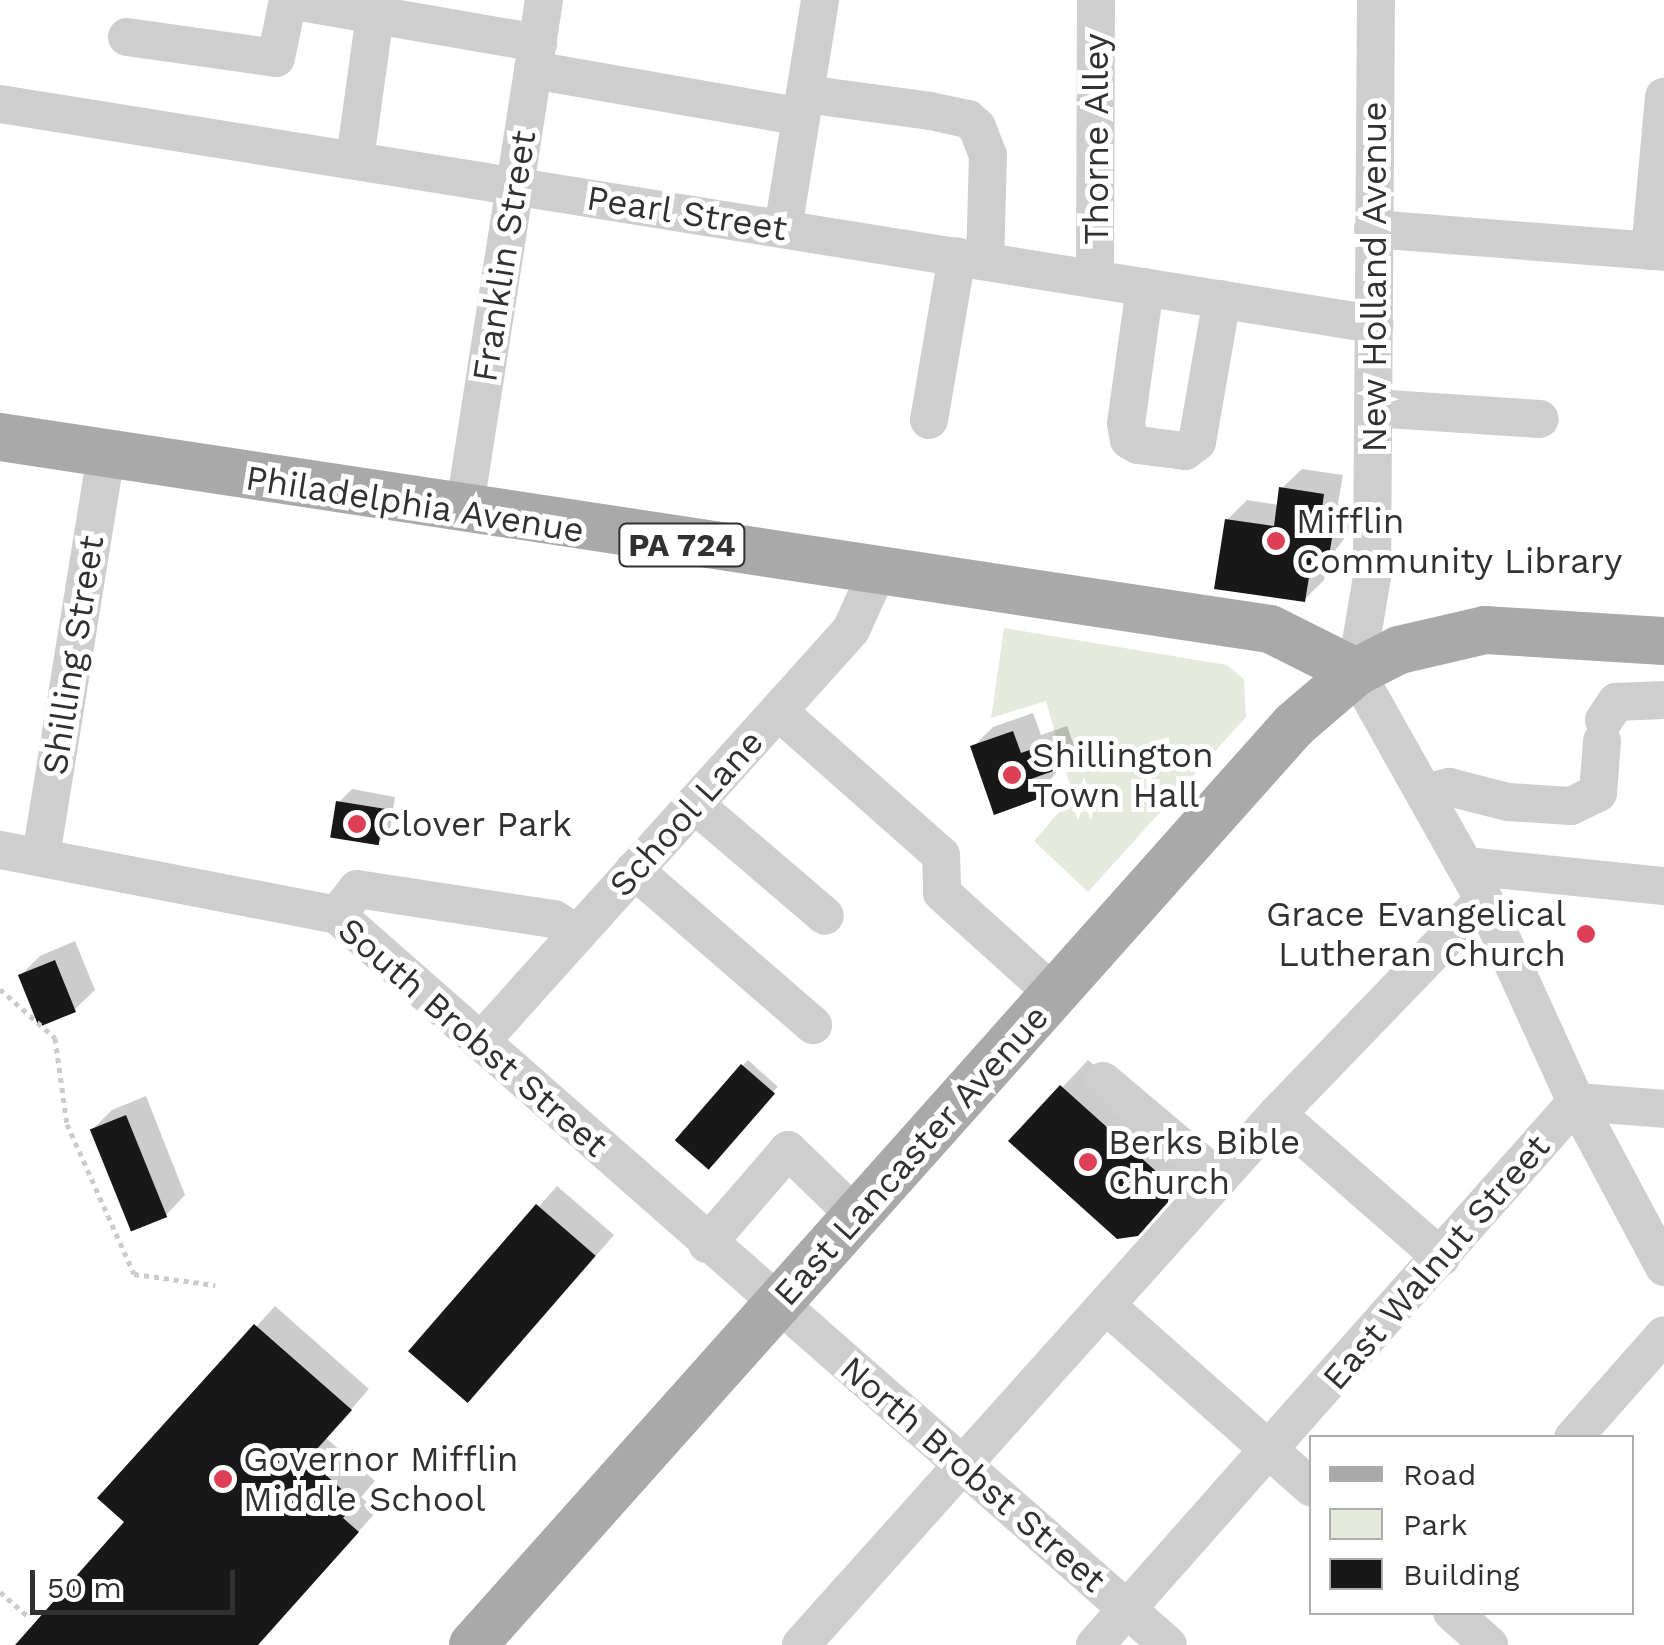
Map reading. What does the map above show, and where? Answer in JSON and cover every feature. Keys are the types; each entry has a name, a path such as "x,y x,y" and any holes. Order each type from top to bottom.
{"main road":[{"name":"Philadelphia Avenue","path":"0,437 464,512 1270,629 1356,672"},
{"name":"East Lancaster Avenue","path":"473,1645 1294,725 1356,672 1399,650 1485,630 1648,640"}],"street":[{"path":"127,37 276,58 288,0 375,15 536,56 803,106 930,111 977,127 988,155 971,259 930,420"},
{"name":"Franklin Street","path":"464,512 544,0"},
{"path":"783,229 820,0"},
{"name":"Thorne Alley","path":"1095,279 1096,0"},
{"name":"New Holland Avenue","path":"1356,672 1372,577 1376,0"},
{"path":"355,160 375,15"},
{"path":"1374,229 1657,251 1664,97"},
{"name":"Pearl Street","path":"0,104 1374,324"},
{"path":"1145,287 1126,424 1129,440 1138,445 1185,452 1197,442 1222,299"},
{"path":"1373,408 1540,419"},
{"name":"Shilling Street","path":"40,856 106,454"},
{"name":"School Lane","path":"481,1041 851,630 876,574"},
{"path":"1426,793 1449,787 1508,802 1571,806 1598,793 1607,721 1648,640"},
{"path":"1356,672 1484,900 1576,1102 1664,1267"},
{"path":"1607,721 1664,700"},
{"path":"778,711 941,856 942,893 1054,994"},
{"path":"694,804 825,916"},
{"name":"South Brobst Street","path":"0,850 338,915 778,1304"},
{"path":"1466,866 1664,886"},
{"path":"634,870 813,1024"},
{"path":"338,915 357,889 554,919 577,934"},
{"path":"818,1639 964,1465 1276,1114 1484,900"},
{"path":"1103,1081 1218,1179"},
{"path":"1576,1102 1664,1109"},
{"name":"East Walnut Street","path":"1095,1645 1576,1102"},
{"path":"1276,1114 1441,1257"},
{"path":"707,1244 788,1150 857,1217"},
{"name":"North Brobst Street","path":"778,1304 1168,1645"},
{"path":"1107,1306 1309,1485"},
{"path":"1576,1435 1664,1335"},
{"path":"1455,1615 1489,1645"}],"path":[{"path":"0,989 55,1038 67,1124 134,1274 215,1285"},
{"path":"0,1592 30,1618"}],"green space":[{"path":"1004,628 1227,665 1244,679 1246,717 1088,892 1034,841 1073,796 1046,701 991,718"}],"building":[{"name":"Mifflin Community Library","path":"1279,487 1324,494 1320,524 1334,526 1329,556 1322,555 1320,572 1310,571 1305,602 1214,589 1225,519 1274,526"},
{"name":"Shillington Town Hall","path":"1013,731 1021,753 1047,744 1056,770 1031,779 1038,799 994,815 970,746"},
{"name":"Clover Park","path":"336,801 384,809 379,845 330,838"},
{"path":"55,960 76,1012 39,1027 18,975"},
{"path":"741,1064 775,1094 709,1170 675,1140"},
{"name":"Berks Bible Church","path":"1060,1085 1168,1182 1168,1202 1138,1236 1117,1239 1008,1141"},
{"path":"126,1115 167,1217 131,1232 90,1130"},
{"path":"536,1204 596,1256 468,1403 408,1351"},
{"name":"Governor Mifflin Middle School","path":"254,1324 352,1410 308,1459 357,1503 343,1518 359,1532 258,1645 15,1645 124,1522 97,1498"}],"place":[{"name":"Mifflin Community Library","path":"1276,541"},
{"name":"Shillington Town Hall","path":"1012,775"},
{"name":"Clover Park","path":"357,824"},
{"name":"Grace Evangelical Lutheran Church","path":"1586,934"},
{"name":"Berks Bible Church","path":"1088,1162"},
{"name":"Governor Mifflin Middle School","path":"223,1479"}]}
